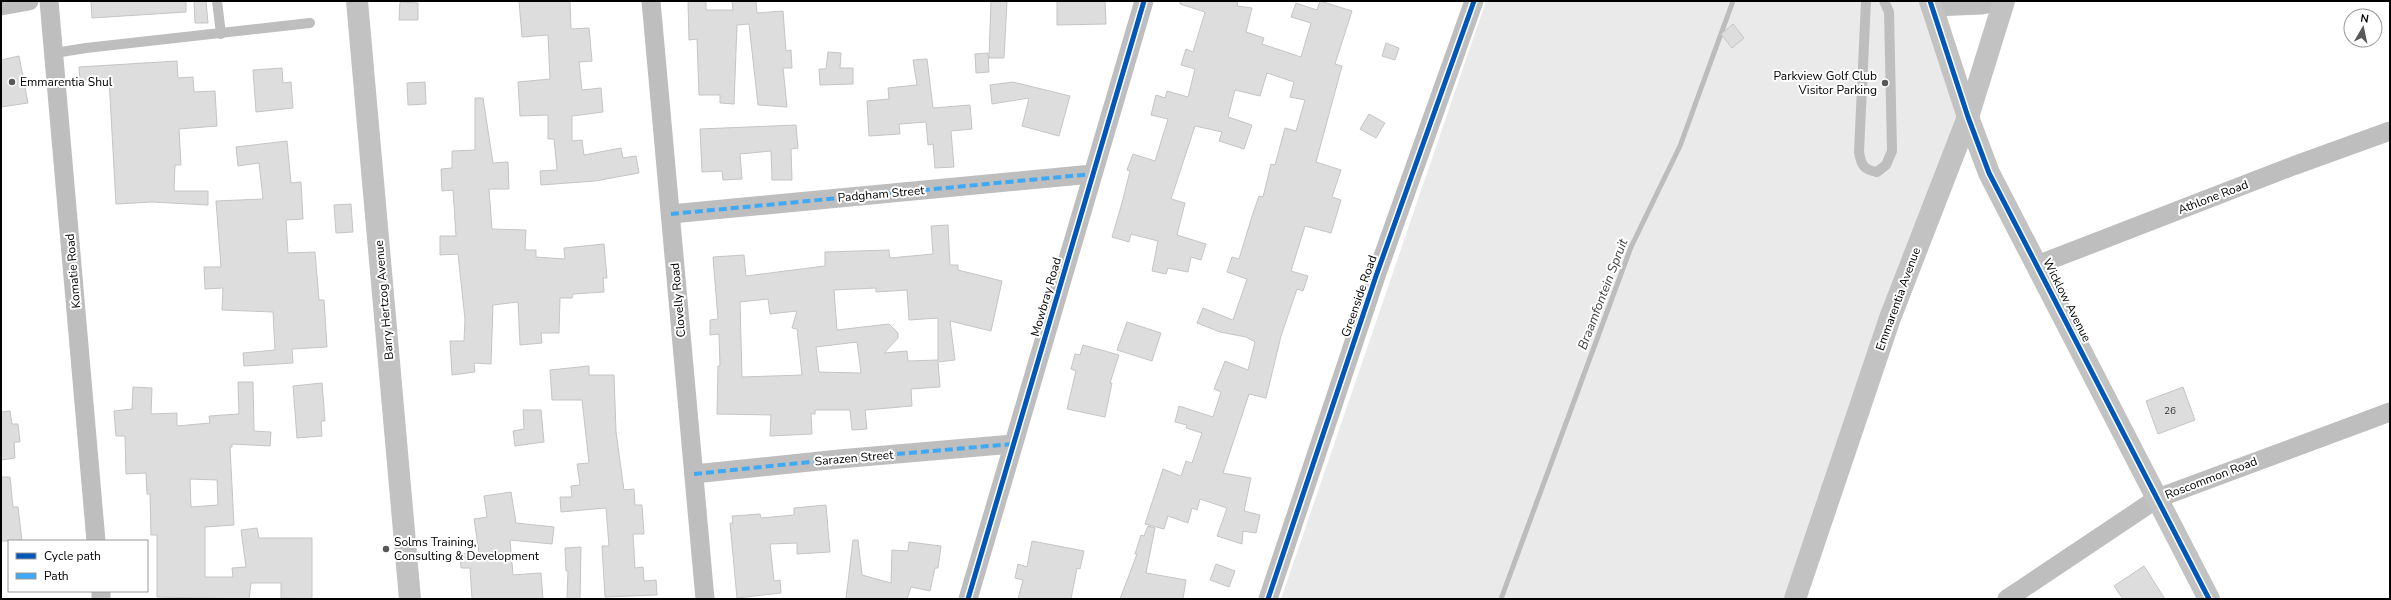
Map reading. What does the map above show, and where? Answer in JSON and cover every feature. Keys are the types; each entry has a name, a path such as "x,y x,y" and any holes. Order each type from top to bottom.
{"street":[{"path":"1,6 29,1"},
{"name":"Komatie Road","path":"49,1 55,53 96,540"},
{"name":"Barry Hertzog Avenue","path":"357,1 410,599"},
{"name":"Clovelly Road","path":"651,1 705,599"},
{"name":"Mowbray Road","path":"968,599 1144,1"},
{"name":"Greenside Road","path":"1268,599 1376,276 1474,1"},
{"path":"1931,4 1996,3 2000,1"},
{"name":"Emmarentia Avenue","path":"1794,599 1890,318 1968,117 2004,1"},
{"name":"Wicklow Avenue","path":"1931,4 1968,117 1989,173 2209,599"},
{"name":"Athlone Road","path":"2037,265 2293,166 2390,131"},
{"name":"Padgham Street","path":"671,214 1092,174"},
{"name":"Roscommon Road","path":"2007,599 2158,498 2390,412"},
{"name":"Sarazen Street","path":"694,474 838,459 1013,444"}],"lane":[{"path":"217,1 221,34"},
{"path":"1866,1 1859,152 1862,166 1868,170 1877,172 1886,164 1892,151 1893,11 1884,1"},
{"path":"55,53 86,48 310,23"}],"shaded area":[{"path":"1486,1 1924,1 1968,117 1798,599 1281,599"}],"building":[{"path":"91,1 186,1 186,12 92,18"},
{"path":"194,1 206,1 208,23 195,23"},
{"path":"519,1 570,1 571,29 589,28 592,61 579,62 582,90 601,88 603,112 572,116 572,141 582,140 584,155 621,148 623,158 636,156 639,173 595,181 541,185 540,171 557,170 554,139 548,139 548,115 520,116 518,82 550,79 548,35 522,37"},
{"path":"688,1 706,1 706,10 733,10 732,1 756,1 757,13 783,11 786,51 791,50 792,68 783,68 787,107 758,105 749,24 737,25 734,104 720,103 720,95 699,95 697,39 689,40"},
{"path":"991,1 1007,1 1004,58 989,58"},
{"path":"1057,1 1105,1 1106,24 1057,25"},
{"path":"1180,1 1238,1 1237,6 1252,8 1246,32 1264,38 1262,44 1301,57 1311,23 1291,17 1296,3 1317,10 1320,1 1352,11 1335,64 1342,66 1316,162 1341,170 1332,197 1341,200 1331,233 1305,226 1291,271 1308,276 1303,291 1297,289 1281,336 1266,398 1249,394 1223,473 1251,478 1244,511 1260,515 1256,533 1243,531 1242,544 1217,536 1227,508 1200,499 1197,510 1192,508 1188,523 1168,516 1164,529 1145,524 1163,469 1181,476 1186,461 1192,463 1202,433 1186,428 1187,425 1175,422 1179,406 1213,417 1221,392 1214,389 1225,361 1248,370 1255,342 1246,337 1220,332 1197,323 1203,308 1233,320 1247,279 1227,272 1232,257 1239,259 1259,196 1263,197 1271,164 1275,165 1285,128 1296,131 1305,100 1290,97 1294,82 1267,73 1260,96 1235,90 1228,117 1252,125 1244,149 1219,141 1222,132 1195,126 1171,199 1185,203 1177,235 1206,244 1201,260 1191,257 1188,272 1168,268 1166,274 1152,271 1158,241 1131,234 1129,242 1112,237 1130,171 1127,170 1133,154 1155,161 1168,119 1151,115 1156,95 1165,98 1167,91 1188,97 1195,69 1181,65 1186,49 1193,52 1205,12 1180,4"},
{"path":"400,2 418,3 418,20 399,20"},
{"path":"1733,24 1744,38 1732,48 1721,34"},
{"path":"1386,43 1399,48 1395,60 1382,56"},
{"path":"828,52 841,53 840,68 853,68 853,84 820,85 819,69 826,69"},
{"path":"988,53 989,72 976,73 975,54"},
{"name":"Emmarentia Shul","path":"19,56 28,103 1,107 1,60"},
{"path":"927,59 933,108 970,105 972,129 951,131 954,167 935,168 933,144 928,145 926,122 899,124 900,134 869,136 867,101 889,99 888,88 917,85 913,60"},
{"path":"177,61 178,78 193,77 194,92 215,91 217,126 179,129 181,165 175,165 174,191 208,191 208,205 152,202 116,204 109,79 80,80 79,67"},
{"path":"282,68 283,83 291,82 293,108 256,112 253,70"},
{"path":"425,82 426,104 408,105 407,83"},
{"path":"1013,82 1070,96 1059,136 1022,126 1029,98 992,104 990,85"},
{"path":"475,98 483,98 493,163 508,162 509,189 489,189 492,229 526,230 525,250 536,250 536,257 565,259 564,248 604,244 607,278 603,278 604,292 573,294 572,298 560,298 559,333 541,333 542,343 520,345 518,302 493,305 491,364 474,363 475,372 452,375 450,341 464,341 465,319 458,254 440,255 440,236 456,236 453,190 442,191 441,169 452,168 452,151 475,150"},
{"path":"1369,114 1385,123 1376,138 1360,129"},
{"path":"796,125 798,148 791,149 792,180 772,180 771,151 740,154 742,179 723,180 722,171 702,172 700,129"},
{"path":"287,141 291,183 301,182 303,219 286,220 288,253 315,252 319,300 324,300 327,347 292,349 293,363 244,366 243,353 275,350 273,312 222,310 223,288 205,289 204,267 221,267 216,201 263,199 259,163 238,166 236,147"},
{"path":"351,204 353,232 336,233 334,205"},
{"path":"948,225 950,265 958,265 958,270 1002,281 991,331 950,321 955,360 938,362 940,387 911,389 912,406 865,410 867,429 852,430 850,410 815,410 815,414 811,414 812,434 770,436 771,415 717,414 718,366 720,366 719,334 710,335 710,320 718,319 713,257 744,255 746,276 825,266 825,252 889,250 890,258 933,254 931,226","holes":["876,288 876,292 907,290 909,320 938,318 938,360 908,361 907,351 884,353 898,338 898,333 889,324 837,330 834,290","768,299 770,314 797,311 792,328 797,329 802,375 742,377 740,302","857,342 861,373 819,372 816,347"]},
{"path":"1127,322 1161,333 1152,361 1117,350"},
{"path":"1083,345 1119,355 1110,383 1112,383 1105,417 1067,409 1076,371 1071,369 1075,354 1080,355"},
{"path":"589,366 589,375 614,375 616,432 624,490 634,489 635,505 642,505 644,534 633,534 635,568 643,567 644,581 656,580 657,595 605,597 602,546 609,546 606,508 561,512 560,497 572,497 571,486 580,485 577,464 589,463 582,400 552,400 550,370"},
{"path":"238,382 253,382 254,431 271,432 270,446 232,444 232,447 230,447 234,525 205,527 205,577 233,577 232,568 246,567 241,530 257,528 259,538 312,538 312,599 281,598 281,583 251,583 249,599 157,597 157,535 151,535 150,494 147,494 146,473 126,474 125,436 116,436 114,411 132,409 133,387 152,388 151,414 177,413 177,426 210,423 209,416 239,414","holes":["190,479 217,480 218,505 191,507"]},
{"path":"322,383 325,421 321,421 322,436 297,438 293,386"},
{"path":"2183,387 2195,420 2158,434 2146,401"},
{"path":"523,410 541,410 544,442 515,446 513,431 524,429"},
{"path":"10,411 12,424 18,424 20,442 14,442 15,458 1,460 1,412"},
{"path":"1,477 10,477 13,507 18,507 22,540 1,541"},
{"path":"511,492 516,523 554,527 552,544 510,540 513,575 541,573 543,599 472,599 470,568 461,568 460,554 479,553 474,519 487,517 484,496"},
{"path":"826,505 830,552 797,554 797,543 770,544 774,581 780,580 781,593 737,598 730,523 733,523 732,516 760,514 761,518 794,515 794,508"},
{"path":"1148,526 1155,528 1146,573 1186,580 1183,599 1120,599 1137,554 1135,554 1141,535 1144,536"},
{"path":"853,540 858,540 862,575 891,583 892,550 908,551 909,542 941,546 938,568 935,568 930,591 911,587 907,599 846,599"},
{"path":"1032,541 1084,551 1080,569 1077,568 1071,599 1018,599 1023,580 1015,578 1018,564 1027,567"},
{"path":"581,547 580,599 567,599 568,571 566,571 565,548"},
{"path":"1216,564 1235,571 1229,587 1210,580"},
{"path":"2144,566 2165,599 2123,599 2114,586"}],"waterway":[{"name":"Braamfontein Spruit","path":"1501,599 1631,247 1680,146 1733,1"}],"marked path":[{"path":"671,214 1092,174"},
{"path":"694,474 839,459 1013,444"}],"cycle path":[{"path":"968,599 1144,1"},
{"path":"1268,599 1376,276 1474,1"},
{"path":"1930,1 1968,117 1989,173 2209,599"}],"place":[{"name":"Emmarentia Shul","path":"12,82"},
{"name":"Parkview Golf Club Visitor Parking","path":"1885,83"},
{"name":"Solms Training, Consulting & Development","path":"386,549"}]}
